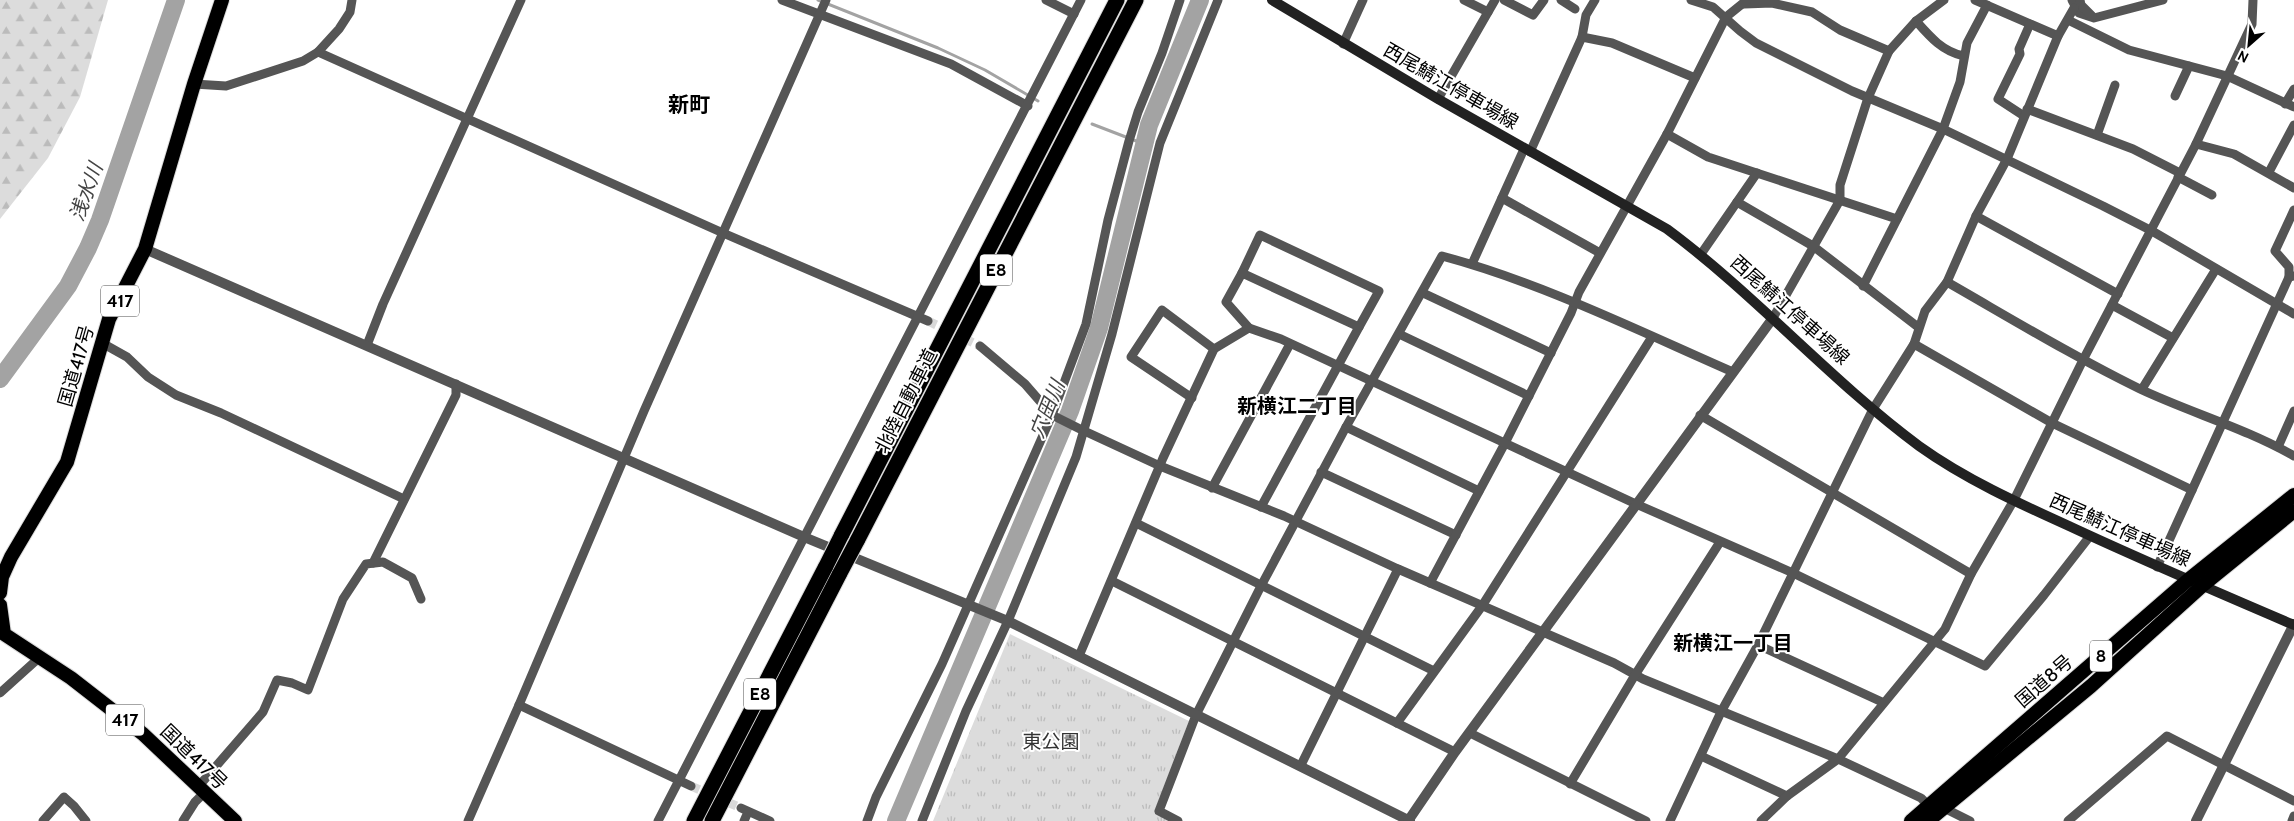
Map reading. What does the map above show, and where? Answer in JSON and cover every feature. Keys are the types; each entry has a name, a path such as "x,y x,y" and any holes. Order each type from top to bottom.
{"highway":[{"name":"国道417号","path":"0,593 2,577 11,557 67,462 109,319 145,249 194,84 222,0"},
{"name":"北陸自動車道","path":"694,821 1117,0"},
{"name":"北陸自動車道","path":"712,821 1136,0"},
{"name":"国道8号","path":"1912,821 2188,580 2294,495"},
{"name":"国道8号","path":"1928,821 2091,686 2203,585 2294,511"},
{"name":"国道417号","path":"0,605 2,635 40,657 143,734 234,821"}],"main road":[{"name":"西尾鯖江停車場線","path":"1272,0 1343,44 1527,150 1628,204 1667,229 1701,254 1874,409 1920,447 1986,486 2014,500 2157,567 2294,625"}],"street":[{"path":"194,84 226,86 303,61 318,52 350,12 352,0"},
{"path":"367,346 383,304 521,0"},
{"path":"782,0 951,64 1028,106"},
{"path":"468,821 520,705 624,459 826,0"},
{"path":"1046,0 1074,14"},
{"path":"658,821 1081,0"},
{"path":"867,821 876,797 942,664 1054,416 1086,324 1108,220 1128,141 1180,0"},
{"path":"922,821 966,711 1008,621 1076,458 1081,429 1112,334 1160,143 1218,0"},
{"path":"1343,44 1363,0"},
{"path":"1464,0 1488,12"},
{"path":"1438,99 1495,0"},
{"path":"1504,0 1533,15 1544,0"},
{"path":"1561,0 1575,9"},
{"path":"1472,264 1502,198 1582,37 1586,15 1594,0"},
{"path":"1691,0 1714,7 1740,32 1756,43 1868,98 1943,129 2152,231 2294,314"},
{"path":"145,249 804,537 1008,621 1409,821 1455,752 1700,415 1773,318 1840,200 1840,185 1868,98 1889,51 1916,22 1944,0"},
{"path":"1975,0 2058,36"},
{"path":"2075,3 2083,16 2094,18 2163,0"},
{"path":"1761,821 1787,796 1838,759 1882,702 1945,628 1971,574 2014,500 2082,360 2152,231 2196,144 2252,24 2253,0"},
{"path":"1430,583 1505,443 1600,253 1667,134 1726,17 1745,2 1772,3 1812,12 1840,30 1889,51"},
{"path":"1670,821 1721,712 1758,645 1874,409 1914,344 1918,327 1926,311 1946,282 1976,216 2007,160 2058,36 2068,20 2075,3"},
{"path":"1863,286 1943,129 1960,82 1966,43 1987,5"},
{"path":"2068,20 2129,50 2160,60 2228,76 2289,105 2294,89"},
{"path":"1916,22 1944,48 1954,54 1964,56"},
{"path":"2030,24 2020,49 2020,54 1998,100 2026,113 2097,135 2133,149 2212,195"},
{"path":"1582,37 1612,43 1695,78"},
{"path":"318,52 723,233 928,321"},
{"path":"2175,96 2189,66"},
{"path":"2097,135 2115,85"},
{"path":"2269,172 2294,124"},
{"path":"1667,134 1708,157 1897,219"},
{"path":"2196,144 2234,154 2269,172 2294,188"},
{"path":"1701,254 1757,173"},
{"path":"1502,198 1600,253"},
{"path":"1737,202 1813,246 1918,327"},
{"path":"2157,567 2277,304 2292,276 2289,267 2275,251 2294,210"},
{"path":"1976,216 2118,294"},
{"path":"1261,507 1338,367 1379,291 1260,234 1226,302 1250,328 1290,344 1338,367 1636,504 1793,573 1985,666 2044,596 2090,536"},
{"path":"1178,821 1159,811 1196,715 1294,522 1442,256 1472,264 1575,302 1732,372"},
{"path":"2142,389 2216,269"},
{"path":"1242,272 1359,327"},
{"path":"1946,282 2082,360 2142,389 2224,423 2294,456"},
{"path":"1423,293 1551,353"},
{"path":"2112,305 2174,338"},
{"path":"1192,398 1131,358 1164,307 1214,349"},
{"path":"1079,656 1160,466 1214,349 1250,328"},
{"path":"1399,334 1529,396"},
{"path":"1398,723 1482,606 1652,337"},
{"path":"102,343 126,357 148,378 176,395 220,413 404,499"},
{"path":"1212,488 1290,344"},
{"path":"1914,344 2052,423 2192,490"},
{"path":"980,346 1025,384 1054,416 1160,466 1261,507 1614,663 1634,675 1838,759 1921,798 1929,806"},
{"path":"373,563 456,395 456,384"},
{"path":"2278,447 2294,410"},
{"path":"1700,415 1833,495 1971,574"},
{"path":"1346,427 1480,491"},
{"path":"1321,472 1456,535"},
{"path":"1136,522 1434,671"},
{"path":"1570,784 1634,675 1720,542"},
{"path":"183,821 201,790 263,712 277,680 292,683 308,690 342,599 366,564 383,562 412,578 422,599"},
{"path":"1301,766 1398,569"},
{"path":"1112,581 1455,752"},
{"path":"2196,821 2294,625"},
{"path":"1758,645 1882,702"},
{"path":"0,693 40,657"},
{"path":"520,705 691,786"},
{"path":"1470,733 1646,821"},
{"path":"2068,821 2167,736 2294,801"},
{"path":"1700,756 1787,796"},
{"path":"43,821 64,797 86,821"},
{"path":"1944,808 1970,821"},
{"path":"744,821 744,810 770,821"},
{"path":"2292,821 2294,816"}],"green space":[{"path":"0,0 108,0 80,97 48,158 0,219"},
{"name":"東公園","path":"1010,634 1189,721 1155,810 1176,821 933,821"}],"waterway":[{"name":"浅水川","path":"0,379 68,286 88,248 100,220 176,0"},
{"path":"818,0 938,48 985,70 1038,101"},
{"name":"穴田川","path":"896,821 1070,411 1099,328 1149,125 1200,0"},
{"path":"1092,124 1144,144"}],"tunnel":[{"path":"928,321 980,346"},
{"path":"691,786 741,808"}],"district":[{"name":"新町","path":"689,104"},
{"name":"新横江二丁目","path":"1297,406"},
{"name":"新横江一丁目","path":"1733,643"}]}
